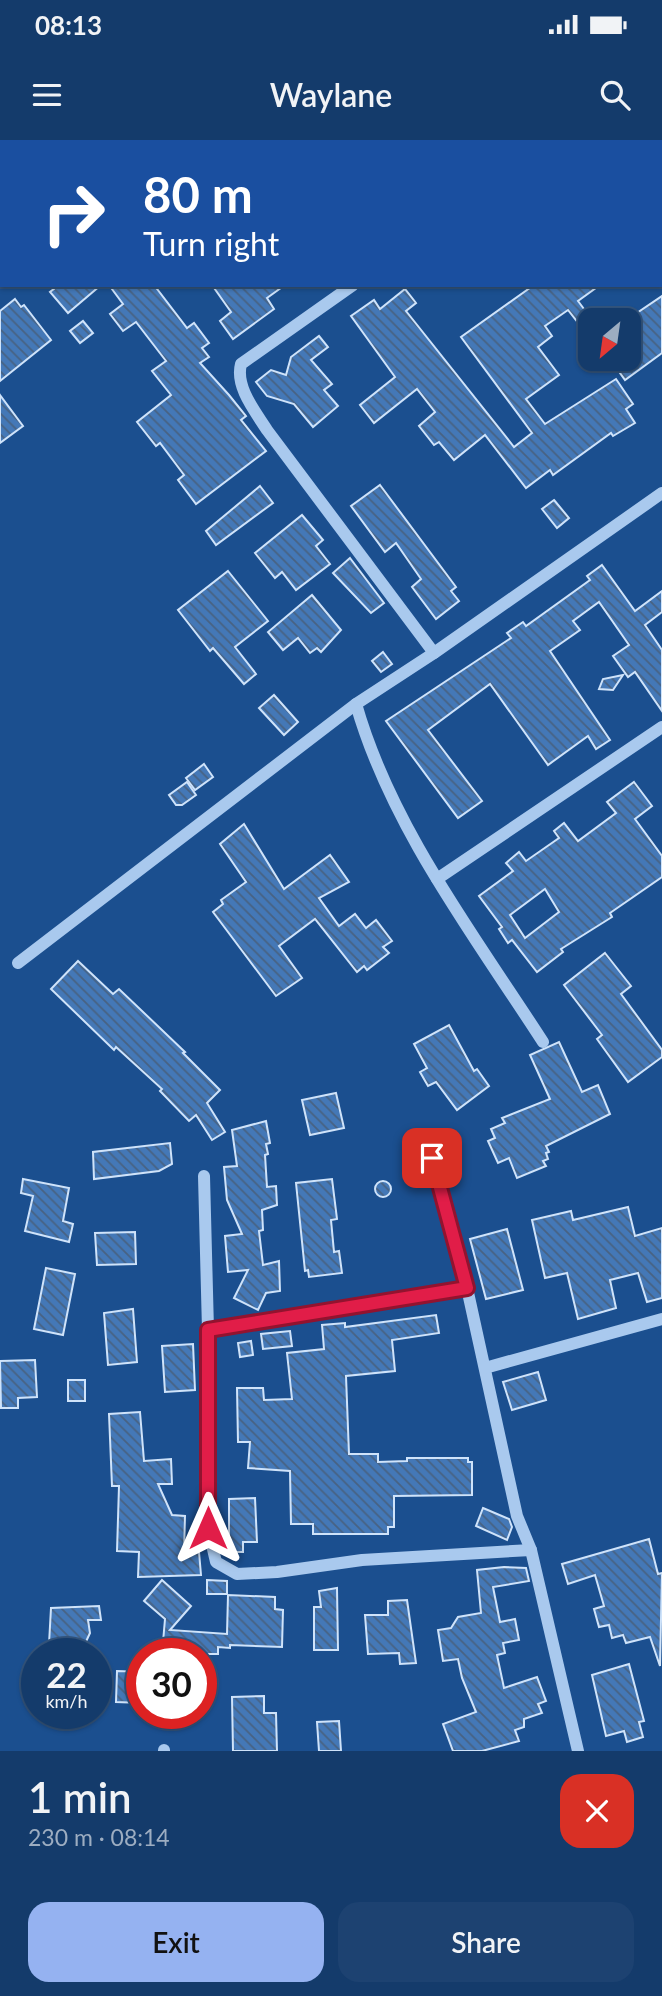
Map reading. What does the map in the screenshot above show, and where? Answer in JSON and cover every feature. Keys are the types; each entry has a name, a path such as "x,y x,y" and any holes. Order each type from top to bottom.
{"street":[{"path":"350,287 241,364 239,374 245,393 267,430 434,653"},
{"path":"18,963 356,704 434,653 662,493"},
{"path":"356,704 369,750 437,879 543,1042"},
{"path":"437,879 662,727"},
{"path":"432,1158 467,1288 517,1516 531,1550 578,1751"},
{"path":"204,1176 208,1330 208,1528 216,1562 237,1574 264,1573 362,1560 531,1550"},
{"path":"208,1330 467,1288"},
{"path":"485,1368 662,1319"}],"building":[{"path":"56,287 99,287 68,313 50,292"},
{"path":"110,287 156,287 187,328 194,323 209,343 202,348 209,357 200,363 246,416 241,420 266,451 196,504 178,480 184,475 160,443 156,446 137,422 171,395 152,371 166,361 136,322 123,331 110,314 123,304"},
{"path":"213,287 282,287 267,298 274,309 233,339 220,321 231,312"},
{"path":"531,287 597,287 578,301 583,308 578,308 578,323 568,310 545,326 552,336 538,347 559,375 526,399 545,424 616,379 633,404 626,409 635,423 613,436 611,433 553,475 550,470 526,488 485,435 454,460 439,442 434,445 419,426 435,412 417,389 374,423 360,405 395,377 351,316 374,300 380,309 405,289 416,303 406,311 514,447 532,433 461,337"},
{"path":"662,296 662,353 641,368 641,310"},
{"path":"15,299 21,307 24,305 51,340 0,381 0,311"},
{"path":"83,321 93,333 80,343 70,331"},
{"path":"319,336 328,347 311,360 332,384 324,390 338,406 313,427 294,404 267,396 256,382 271,370 286,375 291,357"},
{"path":"619,371 637,371 625,380"},
{"path":"0,395 23,426 0,443"},
{"path":"380,485 456,587 451,591 459,601 436,619 412,587 421,579 396,543 385,552 351,506"},
{"path":"260,486 273,503 216,545 206,531"},
{"path":"554,500 569,518 557,528 542,509"},
{"path":"302,515 323,540 316,546 330,564 296,590 282,572 275,578 255,553"},
{"path":"350,558 384,603 371,613 333,573"},
{"path":"602,565 635,611 662,591 662,612 645,625 662,650 662,711 635,672 628,677 613,656 629,645 599,602 573,621 580,630 550,651 610,740 596,749 588,736 548,765 490,684 428,730 482,801 458,818 386,721 511,638 507,633 523,622 526,626 590,580 587,576"},
{"path":"228,571 268,621 235,647 256,674 244,684 213,648 210,651 178,610"},
{"path":"312,595 341,630 321,652 317,648 310,653 298,638 283,650 268,632"},
{"path":"383,652 392,664 381,672 372,661"},
{"path":"623,675 613,690 599,689 603,679"},
{"path":"274,695 298,722 284,735 259,708"},
{"path":"204,764 213,777 195,790 186,778"},
{"path":"187,782 196,795 182,805 176,805 169,795"},
{"path":"634,782 652,806 635,819 662,856 662,877 610,913 612,917 561,949 563,952 537,972 512,940 508,943 499,929 502,927 479,896 513,871 506,863 519,852 526,861 559,838 554,831 564,823 578,841 616,813 607,802","holes":["545,889 559,912 525,938 510,915"]},
{"path":"244,824 284,889 330,855 349,882 319,898 339,926 355,914 366,928 376,920 392,941 383,947 389,953 367,970 364,966 357,972 315,919 279,946 302,978 276,996 213,912 223,904 221,900 246,882 220,844"},
{"path":"605,953 631,986 621,994 662,1050 662,1057 628,1082 597,1039 602,1035 564,985"},
{"path":"78,961 113,994 119,989 185,1052 183,1053 220,1090 207,1103 225,1132 212,1140 196,1115 189,1121 160,1091 162,1089 116,1047 114,1050 51,989"},
{"path":"449,1025 474,1071 477,1069 489,1086 457,1110 436,1082 428,1086 420,1072 427,1068 414,1044"},
{"path":"559,1042 582,1092 598,1085 610,1114 546,1146 548,1159 543,1161 546,1166 517,1178 509,1158 498,1163 488,1141 495,1138 491,1129 505,1123 502,1118 550,1099 530,1055"},
{"path":"336,1093 344,1128 310,1135 302,1100"},
{"path":"266,1121 270,1143 266,1144 268,1154 265,1155 267,1187 276,1186 277,1205 262,1210 263,1230 259,1231 263,1265 279,1261 280,1291 266,1293 258,1310 234,1298 248,1270 228,1272 225,1236 242,1234 227,1200 224,1167 237,1166 232,1130"},
{"path":"170,1143 172,1164 159,1171 94,1179 93,1152"},
{"path":"23,1179 69,1188 63,1221 73,1224 69,1242 25,1231 33,1196 21,1193"},
{"path":"332,1179 337,1219 331,1220 334,1252 339,1251 342,1273 309,1277 308,1270 305,1271 296,1183"},
{"path":"383,1181 391,1189 383,1197 375,1189"},
{"path":"628,1207 635,1236 662,1228 662,1298 647,1302 638,1273 610,1280 616,1308 578,1319 567,1273 545,1278 532,1220 571,1211 573,1220"},
{"path":"507,1229 523,1290 486,1299 470,1239"},
{"path":"135,1232 136,1264 97,1265 95,1233"},
{"path":"46,1268 75,1274 63,1335 34,1329"},
{"path":"133,1309 137,1362 108,1365 104,1313"},
{"path":"436,1315 439,1333 392,1340 395,1371 346,1376 349,1454 378,1454 378,1462 407,1461 407,1458 468,1458 468,1462 472,1462 472,1495 394,1496 394,1527 388,1527 388,1534 313,1534 313,1524 291,1524 290,1471 248,1468 250,1442 238,1442 237,1388 263,1388 264,1400 292,1399 287,1353 324,1349 322,1325 345,1323 345,1327"},
{"path":"290,1331 292,1346 263,1349 261,1334"},
{"path":"251,1341 253,1355 240,1357 238,1343"},
{"path":"193,1344 195,1390 165,1392 162,1346"},
{"path":"35,1360 37,1397 18,1398 18,1408 1,1408 0,1361"},
{"path":"538,1372 546,1400 512,1410 503,1382"},
{"path":"68,1380 85,1380 85,1401 68,1401"},
{"path":"140,1412 144,1461 171,1459 172,1484 158,1484 172,1515 185,1516 184,1553 199,1552 201,1575 138,1577 139,1552 117,1551 119,1486 112,1486 109,1414"},
{"path":"255,1498 257,1542 243,1542 243,1552 229,1552 229,1499"},
{"path":"483,1508 509,1519 512,1527 507,1540 476,1526"},
{"path":"649,1539 658,1574 662,1573 660,1666 650,1637 626,1643 623,1635 612,1638 609,1625 599,1627 594,1609 604,1606 595,1575 568,1584 562,1564"},
{"path":"526,1568 529,1581 493,1587 500,1622 515,1619 519,1640 503,1643 505,1653 497,1655 504,1688 537,1677 546,1701 538,1704 542,1713 524,1719 524,1727 515,1730 519,1741 482,1751 453,1751 443,1724 476,1712 462,1678 458,1659 443,1661 438,1630 451,1628 458,1617 481,1613 477,1570"},
{"path":"162,1580 191,1606 170,1630 227,1634 228,1595 275,1597 275,1609 283,1610 282,1647 230,1645 230,1648 218,1647 217,1654 217,1638 163,1638 165,1619 144,1601"},
{"path":"207,1580 227,1581 227,1594 207,1594"},
{"path":"337,1588 338,1650 314,1650 314,1607 321,1607 319,1591"},
{"path":"407,1600 416,1663 400,1664 399,1653 368,1654 365,1615 388,1615 388,1601"},
{"path":"99,1606 101,1620 88,1620 90,1633 88,1638 49,1638 51,1608"},
{"path":"629,1664 644,1721 639,1722 643,1737 627,1742 624,1731 606,1736 592,1675"},
{"path":"117,1671 126,1671 126,1702 116,1702"},
{"path":"264,1696 264,1713 276,1713 277,1751 233,1751 232,1697"},
{"path":"339,1721 341,1751 319,1751 317,1722"}],"route":[{"path":"208,1528 208,1330 467,1288 432,1158"}]}
